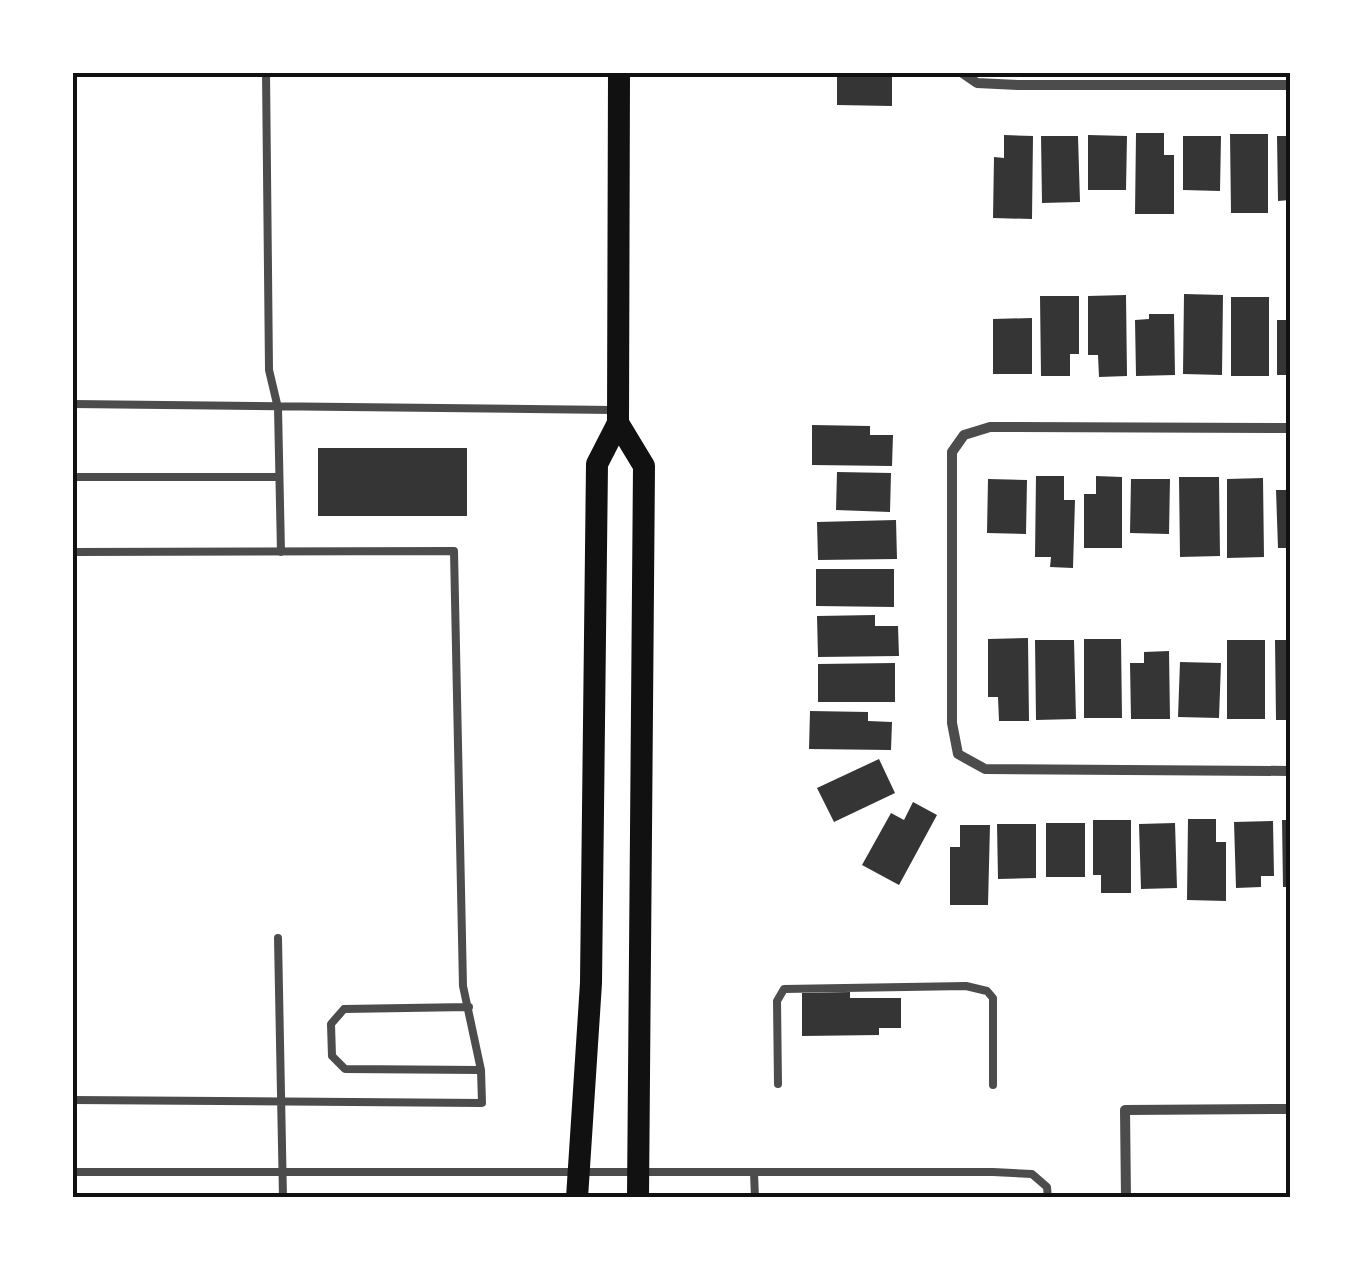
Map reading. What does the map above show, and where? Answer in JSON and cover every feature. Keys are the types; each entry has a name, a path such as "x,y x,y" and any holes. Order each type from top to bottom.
{"main road":[{"path":"577,1198 591,983 597,464 618,416 619,72"},
{"path":"618,416 644,466 638,1198"}],"street":[{"path":"961,72 977,83 1290,85"},
{"path":"1290,428 990,427 964,434 952,452 952,723 958,754 985,769 1290,772"},
{"path":"1126,1198 1125,1110 1290,1108"}],"lane":[{"path":"266,72 269,370 278,408 280,552"},
{"path":"73,408 278,408 618,416"},
{"path":"72,477 279,477"},
{"path":"72,552 454,551 463,986 481,1070 482,1102 72,1100"},
{"path":"278,938 282,1198"},
{"path":"778,1084 777,1001 784,989 966,986 987,991 994,998 993,1086"},
{"path":"469,1008 344,1009 331,1024 332,1056 345,1070 481,1070"},
{"path":"72,1172 1032,1174 1046,1186 1048,1198"},
{"path":"754,1173 755,1198"}],"building":[{"path":"837,72 892,72 892,106 837,105"},
{"path":"1136,133 1164,133 1164,155 1174,155 1174,214 1135,214"},
{"path":"1230,134 1268,134 1268,213 1231,213"},
{"path":"1004,135 1033,136 1032,219 993,218 994,157 1004,158"},
{"path":"1088,135 1127,136 1126,190 1088,190"},
{"path":"1041,136 1078,136 1080,202 1042,203"},
{"path":"1183,136 1221,136 1220,191 1183,190"},
{"path":"1277,136 1290,136 1290,200 1278,201"},
{"path":"1184,294 1223,295 1222,375 1183,374"},
{"path":"1126,295 1127,376 1099,377 1098,355 1088,355 1088,296"},
{"path":"1040,296 1079,296 1079,354 1070,354 1070,376 1041,376"},
{"path":"1231,297 1269,297 1269,376 1231,376"},
{"path":"1149,314 1174,314 1175,375 1136,376 1135,320 1149,319"},
{"path":"1032,318 1032,374 993,374 993,319"},
{"path":"1277,320 1290,320 1290,375 1277,375"},
{"path":"812,425 870,426 870,435 893,435 892,466 812,465"},
{"path":"318,448 467,448 467,516 318,516"},
{"path":"837,472 891,473 890,512 836,510"},
{"path":"1036,476 1064,476 1064,500 1075,500 1073,568 1050,567 1051,557 1035,557"},
{"path":"1096,476 1122,477 1122,548 1084,548 1084,494 1096,494"},
{"path":"1287,476 1290,548 1278,548 1276,490 1287,490"},
{"path":"1179,477 1219,477 1220,556 1180,557"},
{"path":"1263,478 1264,557 1227,558 1227,479"},
{"path":"988,479 1027,480 1026,534 987,533"},
{"path":"1131,479 1170,479 1169,534 1130,533"},
{"path":"896,520 897,559 818,560 817,522"},
{"path":"816,569 894,569 894,607 816,606"},
{"path":"875,615 875,626 898,626 899,656 818,657 817,616"},
{"path":"1028,638 1029,721 999,721 998,697 988,697 988,639"},
{"path":"1084,639 1121,639 1122,718 1084,718"},
{"path":"1035,640 1074,640 1076,719 1036,720"},
{"path":"1227,640 1265,640 1265,719 1227,719"},
{"path":"1275,640 1290,640 1290,720 1276,720"},
{"path":"1169,651 1170,719 1131,719 1130,663 1144,663 1144,652"},
{"path":"1180,662 1221,663 1219,718 1178,717"},
{"path":"895,663 895,702 818,702 818,664"},
{"path":"810,711 868,712 868,721 892,722 891,750 809,749"},
{"path":"879,759 895,793 834,822 817,788"},
{"path":"913,802 937,815 899,885 862,865 891,813 904,820"},
{"path":"1188,819 1216,819 1216,842 1226,842 1226,901 1187,900"},
{"path":"1093,820 1131,820 1131,893 1101,893 1101,875 1093,875"},
{"path":"1282,820 1290,820 1290,887 1283,887"},
{"path":"1273,821 1274,876 1261,876 1261,887 1236,888 1234,822"},
{"path":"1046,823 1085,823 1085,877 1046,877"},
{"path":"1175,823 1177,888 1141,889 1139,824"},
{"path":"997,824 1036,824 1036,878 998,879"},
{"path":"960,825 990,825 988,905 950,905 950,847 960,847"},
{"path":"850,992 850,998 901,998 901,1028 879,1028 879,1035 802,1036 802,993"}]}
